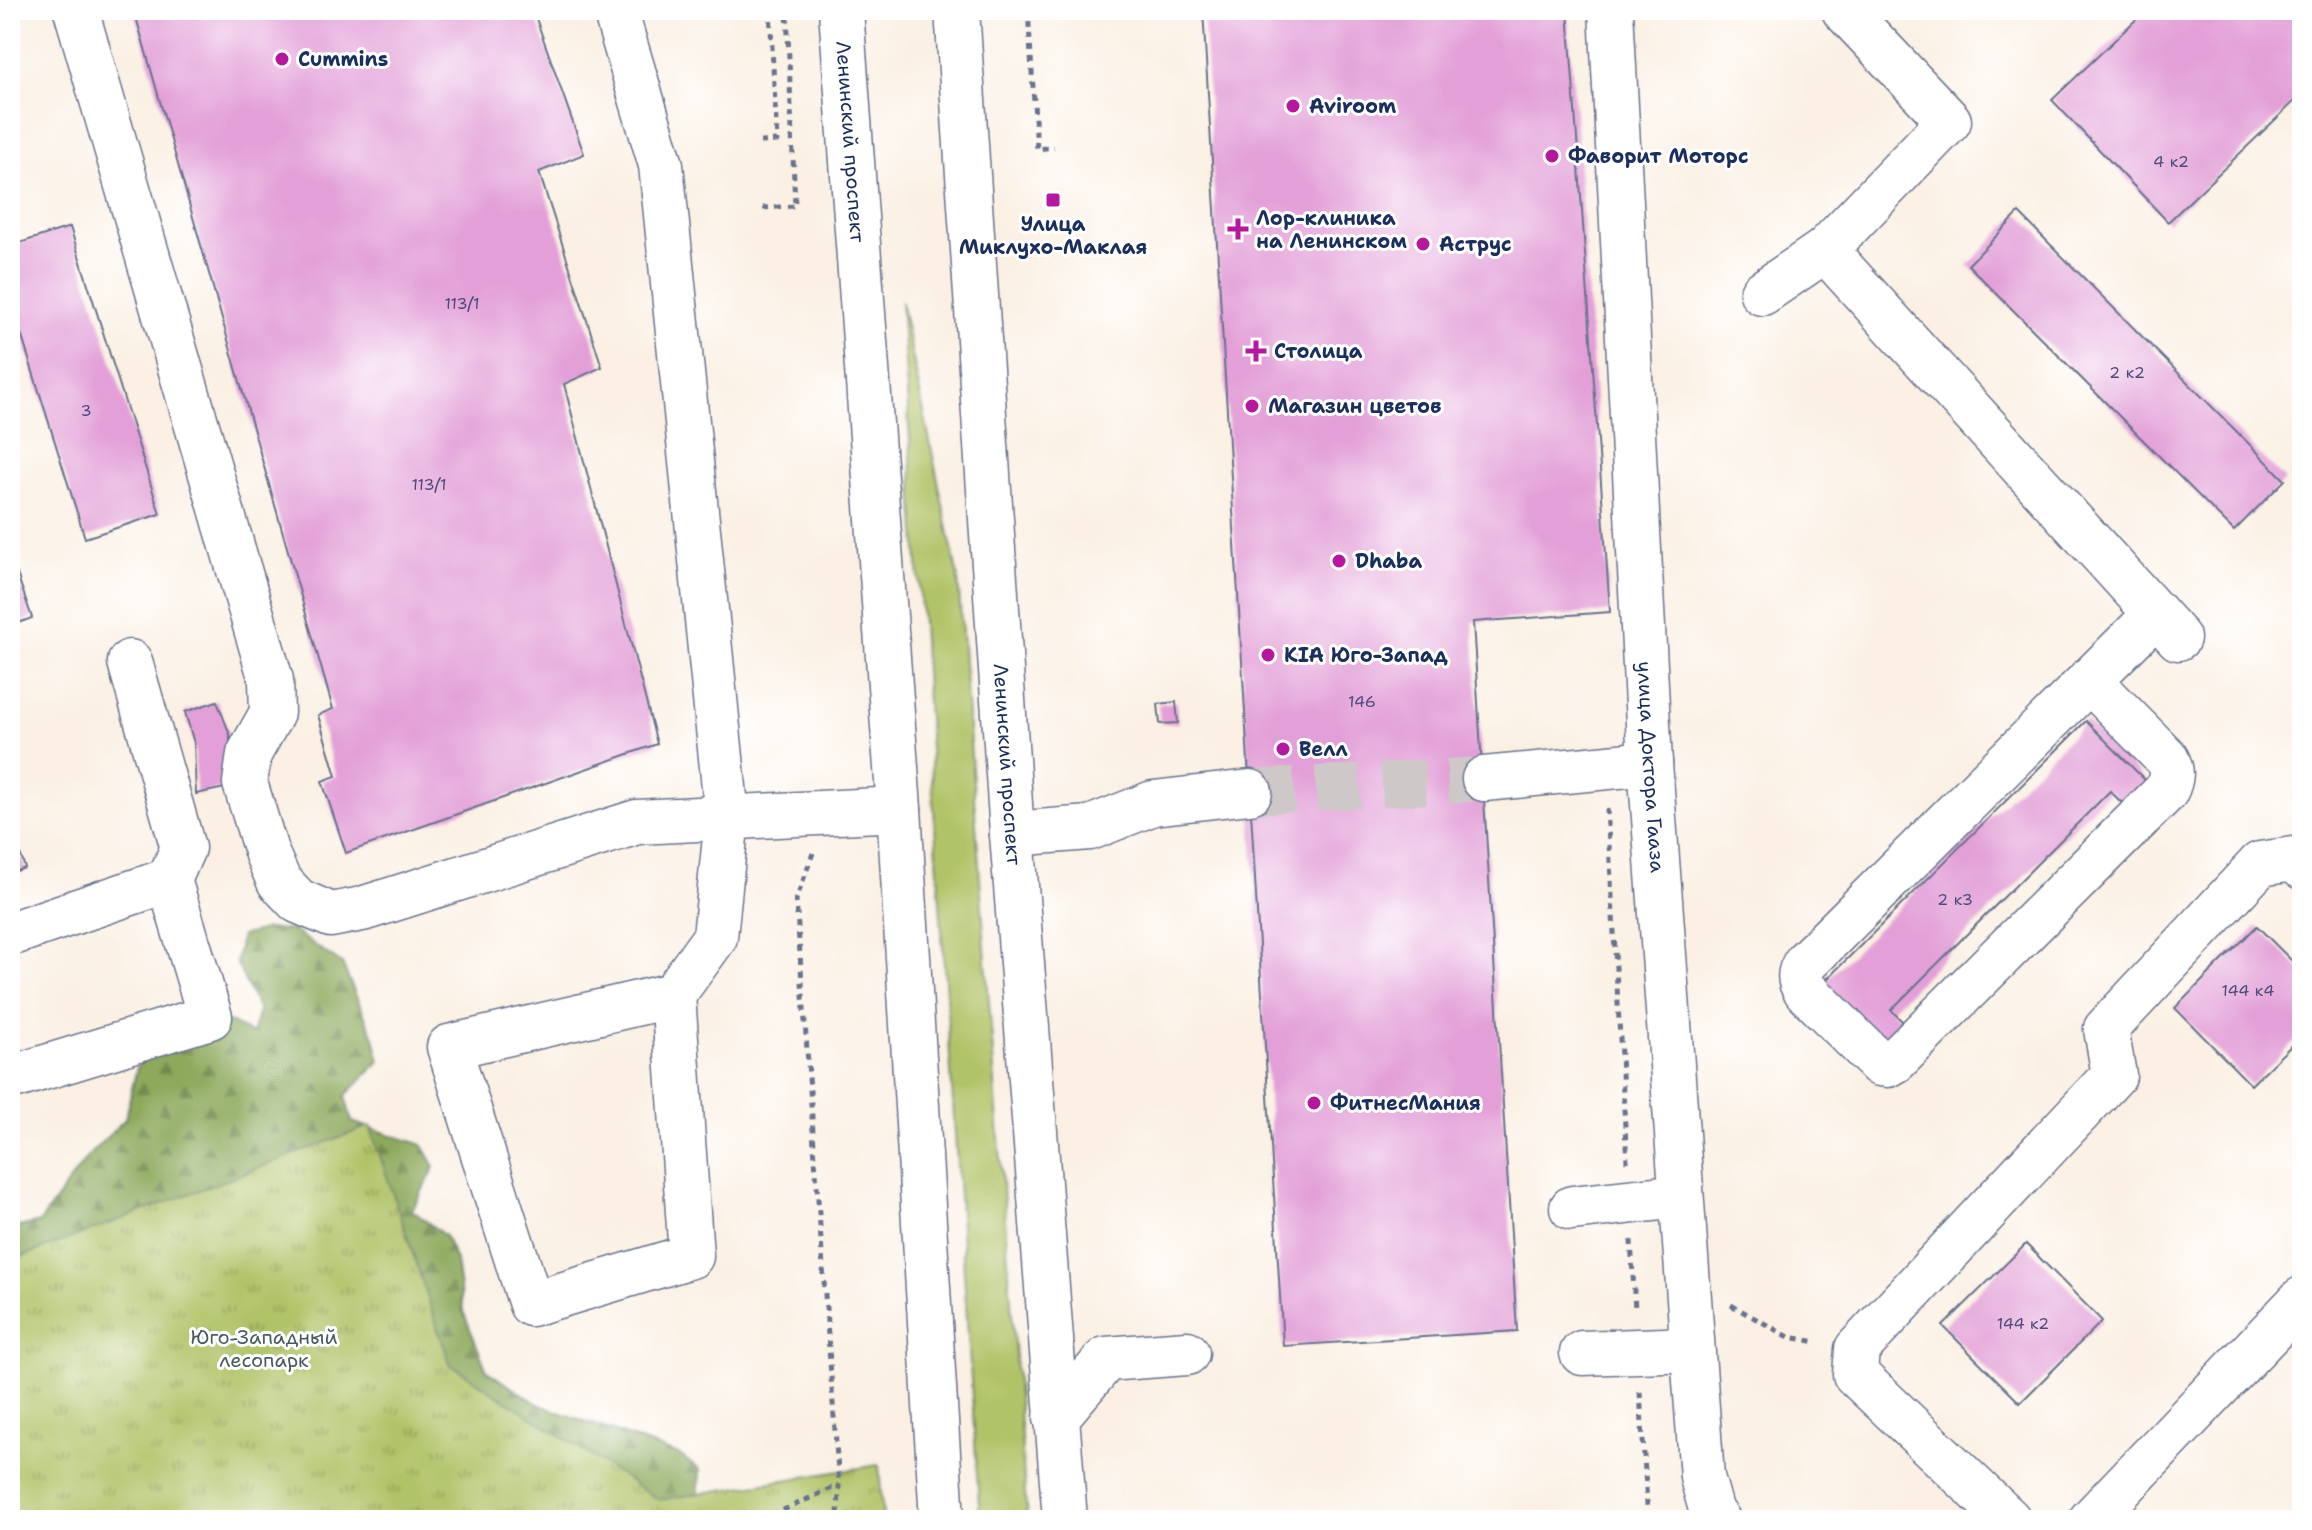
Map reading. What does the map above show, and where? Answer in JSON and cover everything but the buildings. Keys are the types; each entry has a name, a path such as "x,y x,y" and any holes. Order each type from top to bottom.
{"main road":[{"path":"76,10 271,680 272,713 249,754 245,783 267,854 279,881 298,901 331,915 362,909 637,822 899,809"},
{"path":"615,10 661,165 727,817 715,937 673,995 691,1256 531,1304 449,1047 673,995"},
{"name":"Ленинский проспект","path":"841,10 899,809 942,1520"},
{"name":"Ленинский проспект","path":"957,10 1012,834 1065,1520"},
{"name":"улица Доктора Гааза","path":"1611,10 1650,763 1702,1477 1712,1513 1718,1520"},
{"path":"1762,293 1825,250 1949,121 1844,10"},
{"path":"1825,250 2167,626 2089,680 1799,972 1800,983 1806,991 1880,1064 1888,1065 1895,1061 2166,791 2172,779 2166,758 2089,680"},
{"path":"10,1078 210,1017 169,880 183,848 130,662"},
{"path":"1484,779 1650,763"},
{"path":"1012,834 1090,828 1153,803 1250,792"},
{"path":"2009,1520 1855,1374 1857,1349 2114,1075 2106,1029 2260,864 2294,859 2302,867"},
{"path":"10,934 169,880"},
{"path":"1572,1208 1681,1196"},
{"path":"2091,1520 2302,1299"},
{"path":"1582,1353 1692,1349"},
{"path":"1056,1418 1106,1359 1187,1353"}],"path":[{"path":"760,142 777,141 770,10"},
{"path":"763,208 795,206 787,10"},
{"path":"1028,10 1037,149 1054,147"},
{"path":"1605,768 1648,1520"},
{"path":"829,811 796,900 839,1485 838,1520"},
{"path":"1687,1281 1789,1337 1857,1349"},
{"path":"761,1520 839,1485"}],"green space":[{"path":"901,301 958,578 1027,1520 980,1520"},
{"name":"Юго-Западный лесопарк","path":"266,929 292,930 342,964 374,1037 380,1061 345,1096 352,1122 423,1145 435,1167 412,1210 445,1236 456,1261 463,1311 487,1371 540,1405 679,1455 700,1470 697,1519 10,1520 10,1229 40,1222 87,1157 125,1119 137,1067 172,1030 230,1022 252,1034 259,1011 236,962 241,936"},
{"name":"Юго-Западный лесопарк","path":"370,1126 450,1364 659,1500 879,1465 883,1520 10,1520 10,1261"}],"tunnel":[{"path":"1250,792 1484,779"}],"place":[{"name":"Cummins","path":"282,59"},
{"name":"Aviroom","path":"1293,106"},
{"name":"Фаворит Моторс","path":"1552,156"},
{"name":"Улица Миклухо-Маклая","path":"1053,200"},
{"name":"Лор-клиника на Ленинском","path":"1238,229"},
{"name":"Аструс","path":"1423,244"},
{"name":"Столица","path":"1256,351"},
{"name":"Магазин цветов","path":"1252,406"},
{"name":"Dhaba","path":"1339,561"},
{"name":"KIA Юго-Запад","path":"1268,655"},
{"name":"Велл","path":"1283,749"},
{"name":"ФитнесМания","path":"1314,1103"}]}
